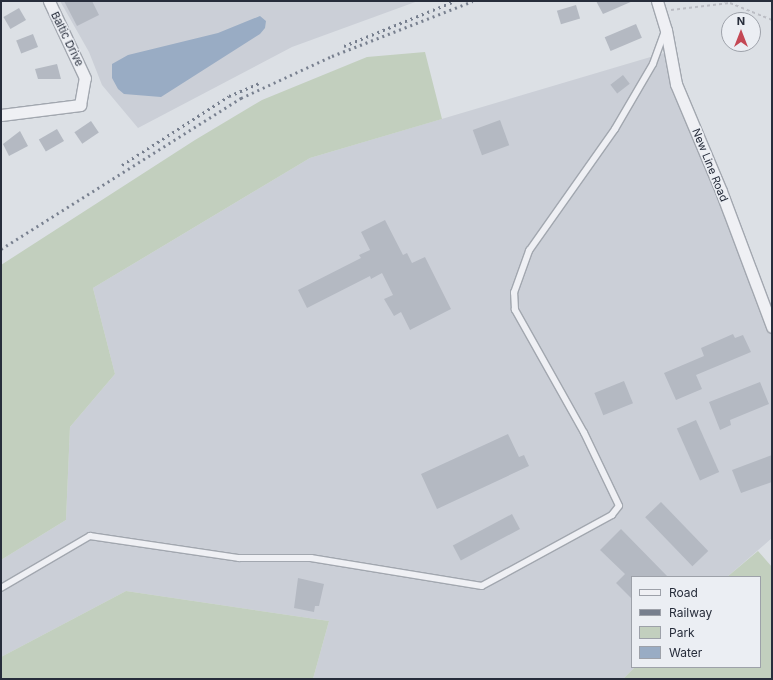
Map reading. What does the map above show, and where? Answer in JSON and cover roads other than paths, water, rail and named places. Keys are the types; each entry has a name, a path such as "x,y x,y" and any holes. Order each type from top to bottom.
{"street":[{"name":"Baltic Drive","path":"1,115 80,104 85,78 49,1"},
{"name":"New Line Road","path":"659,6 666,30 676,84 721,191 772,327"}],"lane":[{"path":"1,588 90,536 239,558 311,558 482,586 612,515 619,506 584,433 515,310 514,293 529,251 615,129 653,64 666,30"}],"water":[{"path":"260,16 266,21 265,28 260,34 161,97 124,94 118,89 112,78 112,64 128,55 218,33"}],"railway":[{"path":"344,46 455,1"},
{"path":"1,249 241,98 332,56 473,1"},
{"path":"122,165 229,96 260,83"}]}
